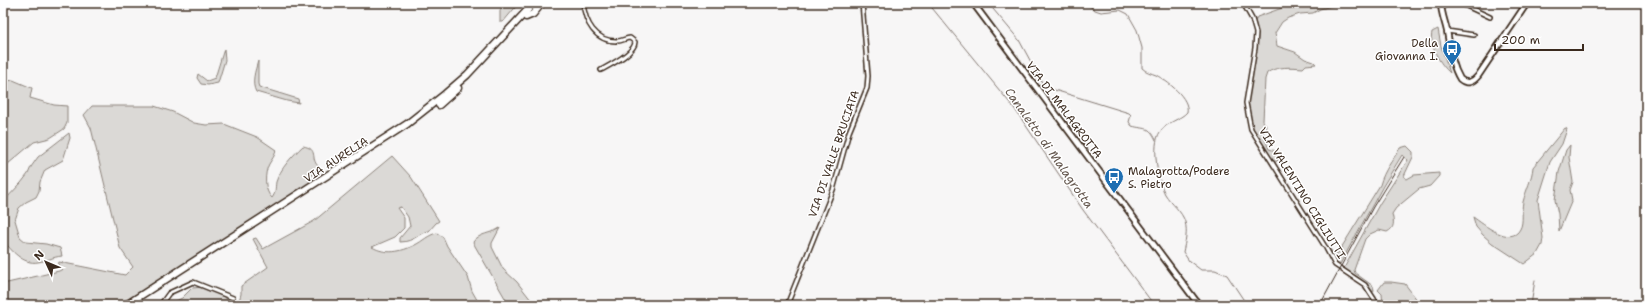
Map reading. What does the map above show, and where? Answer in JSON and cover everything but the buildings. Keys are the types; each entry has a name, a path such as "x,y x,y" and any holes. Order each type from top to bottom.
{"highway":[{"path":"515,24 530,3"},
{"name":"VIA AURELIA","path":"126,305 407,124 467,75 534,3"},
{"name":"VIA AURELIA","path":"134,305 410,127 448,97 470,77 538,3"},
{"path":"526,17 533,13 542,3"}],"main road":[{"name":"VIA DI MALAGROTTA","path":"973,3 1199,305"},
{"path":"1442,3 1450,53 1458,76 1462,81 1470,82 1478,76 1527,3"}],"street":[{"path":"582,3 588,24 597,35 614,40 630,38 635,42 634,47 630,51 601,70"},
{"name":"VIA DI VALLE BRUCIATA","path":"787,305 828,203 849,132 867,88 868,76 862,3"},
{"name":"VIA VALENTINO CIGLIUTTI","path":"1243,3 1252,19 1256,33 1246,104 1252,130 1326,248 1332,262 1338,268 1365,285 1378,305"},
{"path":"1460,3 1490,17"},
{"path":"1447,31 1474,34"},
{"path":"148,305 161,304 170,293 188,283 194,282 233,298"}],"shaded area":[{"path":"505,3 519,3 503,22 500,22 500,10"},
{"path":"1296,3 1344,3 1320,9 1313,13 1300,14 1288,18 1282,22 1275,33 1277,46 1295,52 1316,64 1306,65 1303,68 1279,68 1267,73 1265,79 1263,121 1266,126 1263,134 1269,149 1279,152 1282,157 1273,164 1256,134 1247,109 1248,90 1257,50 1257,31 1255,21 1257,17"},
{"path":"1438,29 1441,46 1450,73 1439,60 1432,43 1432,32"},
{"path":"224,49 225,60 218,83 208,85 201,84 197,78 198,74 207,81 215,78"},
{"path":"258,61 259,87 298,99 299,103 256,92 254,81"},
{"path":"13,80 32,88 30,98 54,105 67,106 67,123 64,129 50,138 34,142 8,164 3,166 3,82"},
{"path":"92,106 154,106 173,112 194,123 206,125 224,124 257,137 276,150 267,168 266,177 267,191 272,198 280,172 303,146 311,149 318,166 311,177 311,183 119,305 3,305 3,284 59,271 63,269 58,266 59,262 125,275 133,267 120,248 91,128 84,115"},
{"path":"1565,128 1567,129 1562,144 1550,162 1538,200 1543,238 1542,245 1537,254 1524,264 1492,243 1483,235 1476,227 1473,217 1490,229 1504,235 1510,236 1516,234 1521,226 1523,202 1533,167"},
{"path":"69,133 70,138 63,160 45,170 36,197 26,202 19,208 15,220 20,237 26,242 46,244 60,248 62,256 38,262 27,261 18,256 3,240 3,202 28,174 38,157"},
{"path":"1570,145 1569,157 1573,182 1570,190 1572,200 1559,231 1555,200 1559,172 1566,150"},
{"path":"1407,146 1413,152 1413,157 1404,176 1405,178 1407,179 1414,175 1439,173 1439,176 1430,186 1419,189 1396,208 1392,214 1393,224 1390,230 1387,232 1379,230 1370,234 1365,239 1354,270 1355,273 1373,286 1373,292 1360,279 1343,270 1380,203 1408,160 1402,155 1383,186 1339,266 1333,261 1328,248 1335,254 1338,253 1380,185 1386,170 1400,148"},
{"path":"392,156 411,177 439,221 429,231 422,233 413,239 400,242 400,238 410,226 408,217 401,207 397,208 404,218 404,228 395,237 372,247 388,252 399,251 415,245 437,233 443,237 447,246 468,277 472,291 480,305 168,305 182,298 192,288 204,287 228,299 239,301 241,286 268,267 253,239 256,238 263,249 314,221"},
{"path":"500,228 492,243 492,247 503,269 517,282 535,305 509,305 473,242 478,237"},
{"path":"1384,282 1405,284 1421,305 1383,305 1382,294 1378,290"}],"waterway":[{"name":"Canaletto di Malagrotta","path":"928,3 1014,108 1083,210 1154,305"},
{"path":"988,3 1019,40 1044,86 1129,113 1131,115 1129,122 1132,126 1149,130 1154,135 1156,140"},
{"path":"1085,3 1101,12 1120,10 1128,14 1137,30 1142,48 1142,68 1166,81 1177,90 1185,101 1187,112 1163,128 1157,138 1156,163 1162,188 1167,198 1184,218 1186,233 1183,252 1189,261 1201,270 1215,270 1227,275 1247,305"},
{"path":"1531,305 1535,280"}],"railway":[{"path":"1320,305 1373,207 1404,157"}],"place":[{"name":"Della Giovanna I.","path":"1452,66"},
{"name":"Malagrotta/Podere S. Pietro","path":"1114,194"}]}
